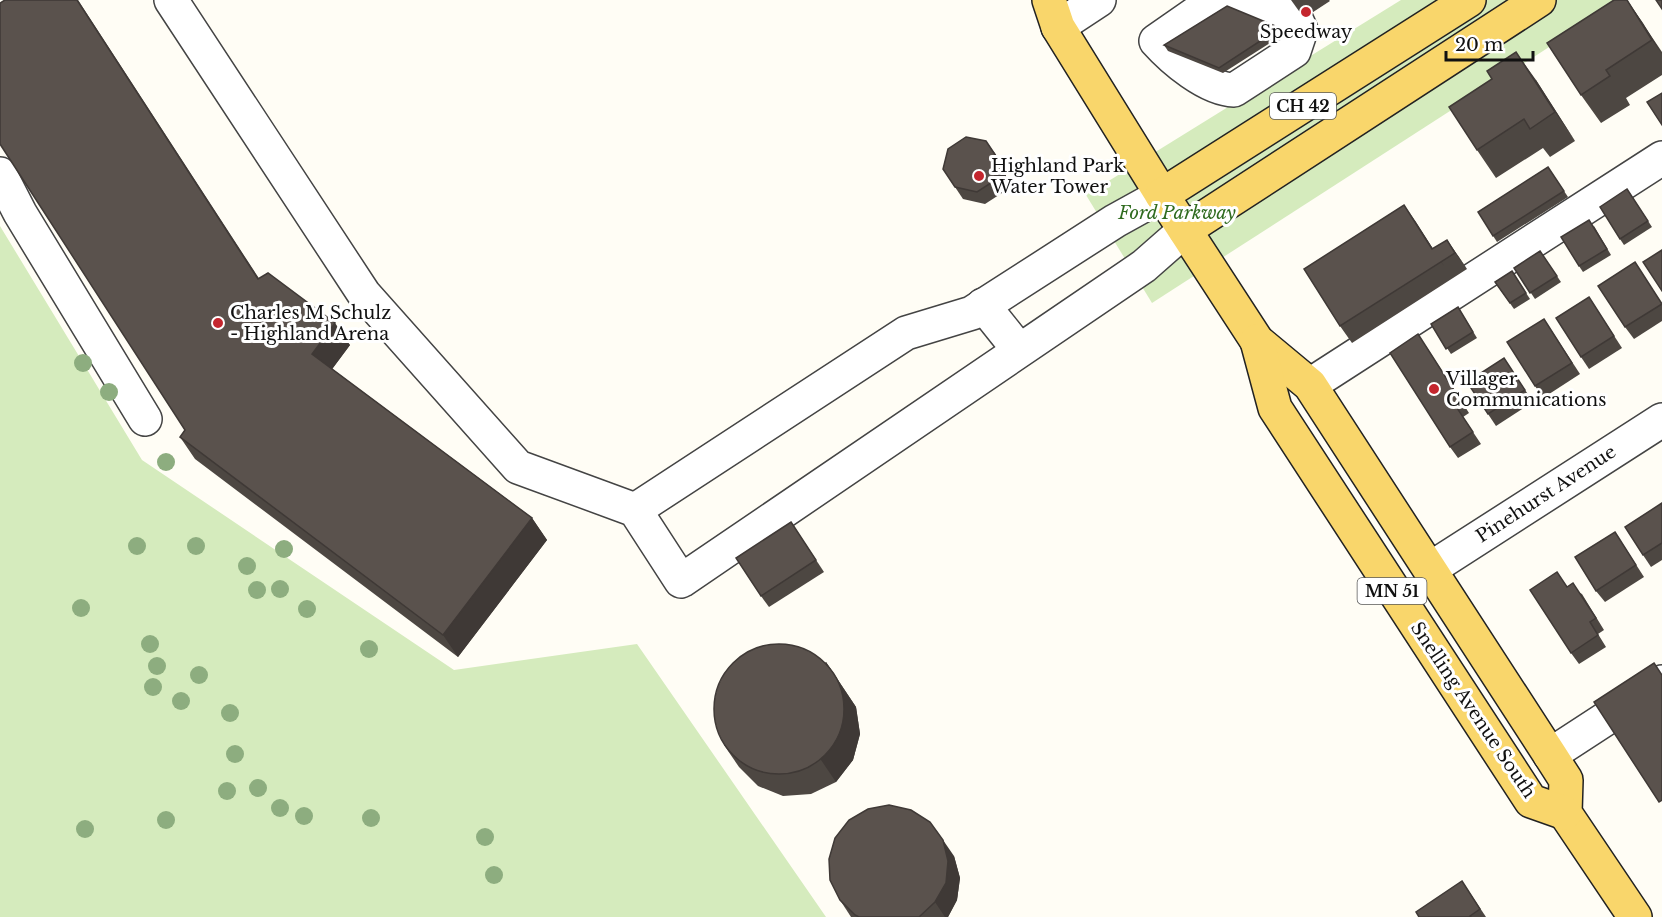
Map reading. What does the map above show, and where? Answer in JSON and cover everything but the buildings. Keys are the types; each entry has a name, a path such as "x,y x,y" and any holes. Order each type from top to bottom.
{"main road":[{"name":"Snelling Avenue South","path":"1026,0 1054,13 1162,195 1257,341 1310,385 1566,780 1565,813 1531,801 1387,584 1275,408 1257,341"},
{"name":"CH 42","path":"1162,195 1469,0"},
{"name":"CH 42","path":"1185,230 1539,0"},
{"path":"1565,813 1635,917"}],"street":[{"path":"171,0 364,294 518,467 635,510 681,581 1144,266 1185,230"},
{"path":"1054,13 1099,0"},
{"path":"1215,0 1156,41 1174,60 1220,87 1234,90 1294,51 1301,30 1296,19 1242,0"},
{"path":"1323,93 1348,124"},
{"path":"1310,385 1662,158"},
{"path":"0,174 20,213 145,419"},
{"path":"635,510 906,333 972,313 1115,221 1162,195"},
{"path":"983,305 1019,350"},
{"name":"Pinehurst Avenue","path":"1430,569 1662,420"},
{"path":"1550,755 1662,682"}],"green space":[{"name":"Ford Parkway","path":"1401,0 1622,0 1152,303 1086,195"},
{"path":"0,226 142,460 454,670 637,644 826,917 0,917"}],"place":[{"name":"Speedway","path":"1306,12"},
{"name":"Highland Park Water Tower","path":"979,176"},
{"name":"Charles M Schulz - Highland Arena","path":"218,323"},
{"name":"Villager Communications","path":"1434,389"}]}
